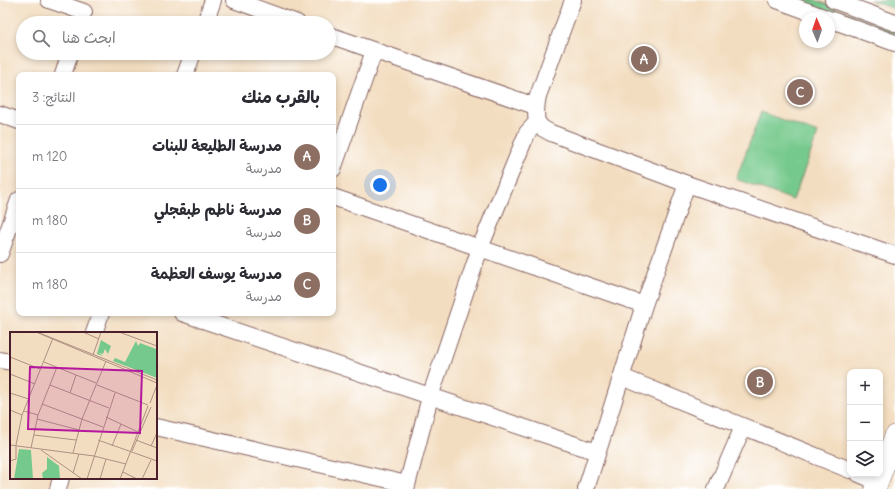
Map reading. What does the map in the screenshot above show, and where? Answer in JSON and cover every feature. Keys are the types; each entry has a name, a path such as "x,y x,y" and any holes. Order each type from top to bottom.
{"main road":[{"path":"871,482 895,436"}],"street":[{"path":"49,0 84,12"},
{"path":"208,16 214,0"},
{"path":"234,0 278,16"},
{"path":"573,0 536,106 535,114 542,128 551,133 687,184 895,255"},
{"path":"777,0 811,12"},
{"path":"833,0 895,23"},
{"path":"835,21 895,43"},
{"path":"336,37 536,106"},
{"path":"336,160 374,51"},
{"path":"64,72 68,60"},
{"path":"186,72 190,60"},
{"path":"0,114 16,120"},
{"path":"157,427 406,486 430,397 480,248 527,133 538,122"},
{"path":"586,489 596,452 622,377 644,305 687,184"},
{"path":"336,198 644,305"},
{"path":"0,254 16,209"},
{"path":"94,332 100,316"},
{"path":"191,316 596,452"},
{"path":"0,360 10,362"},
{"path":"622,377 847,469"},
{"path":"716,489 743,427"},
{"path":"58,489 60,479"}],"green space":[{"path":"797,0 815,0 895,30 895,36 835,14 835,12 830,12"},
{"path":"870,0 895,0 895,9"},
{"path":"761,112 818,133 793,200 736,179"}],"place":[{"name":"مدرسة الطليعة للبنات","path":"644,59"},
{"name":"مدرسة يوسف العظمة","path":"800,92"},
{"name":"مدرسة ناطم طبقجلي","path":"760,382"}]}
